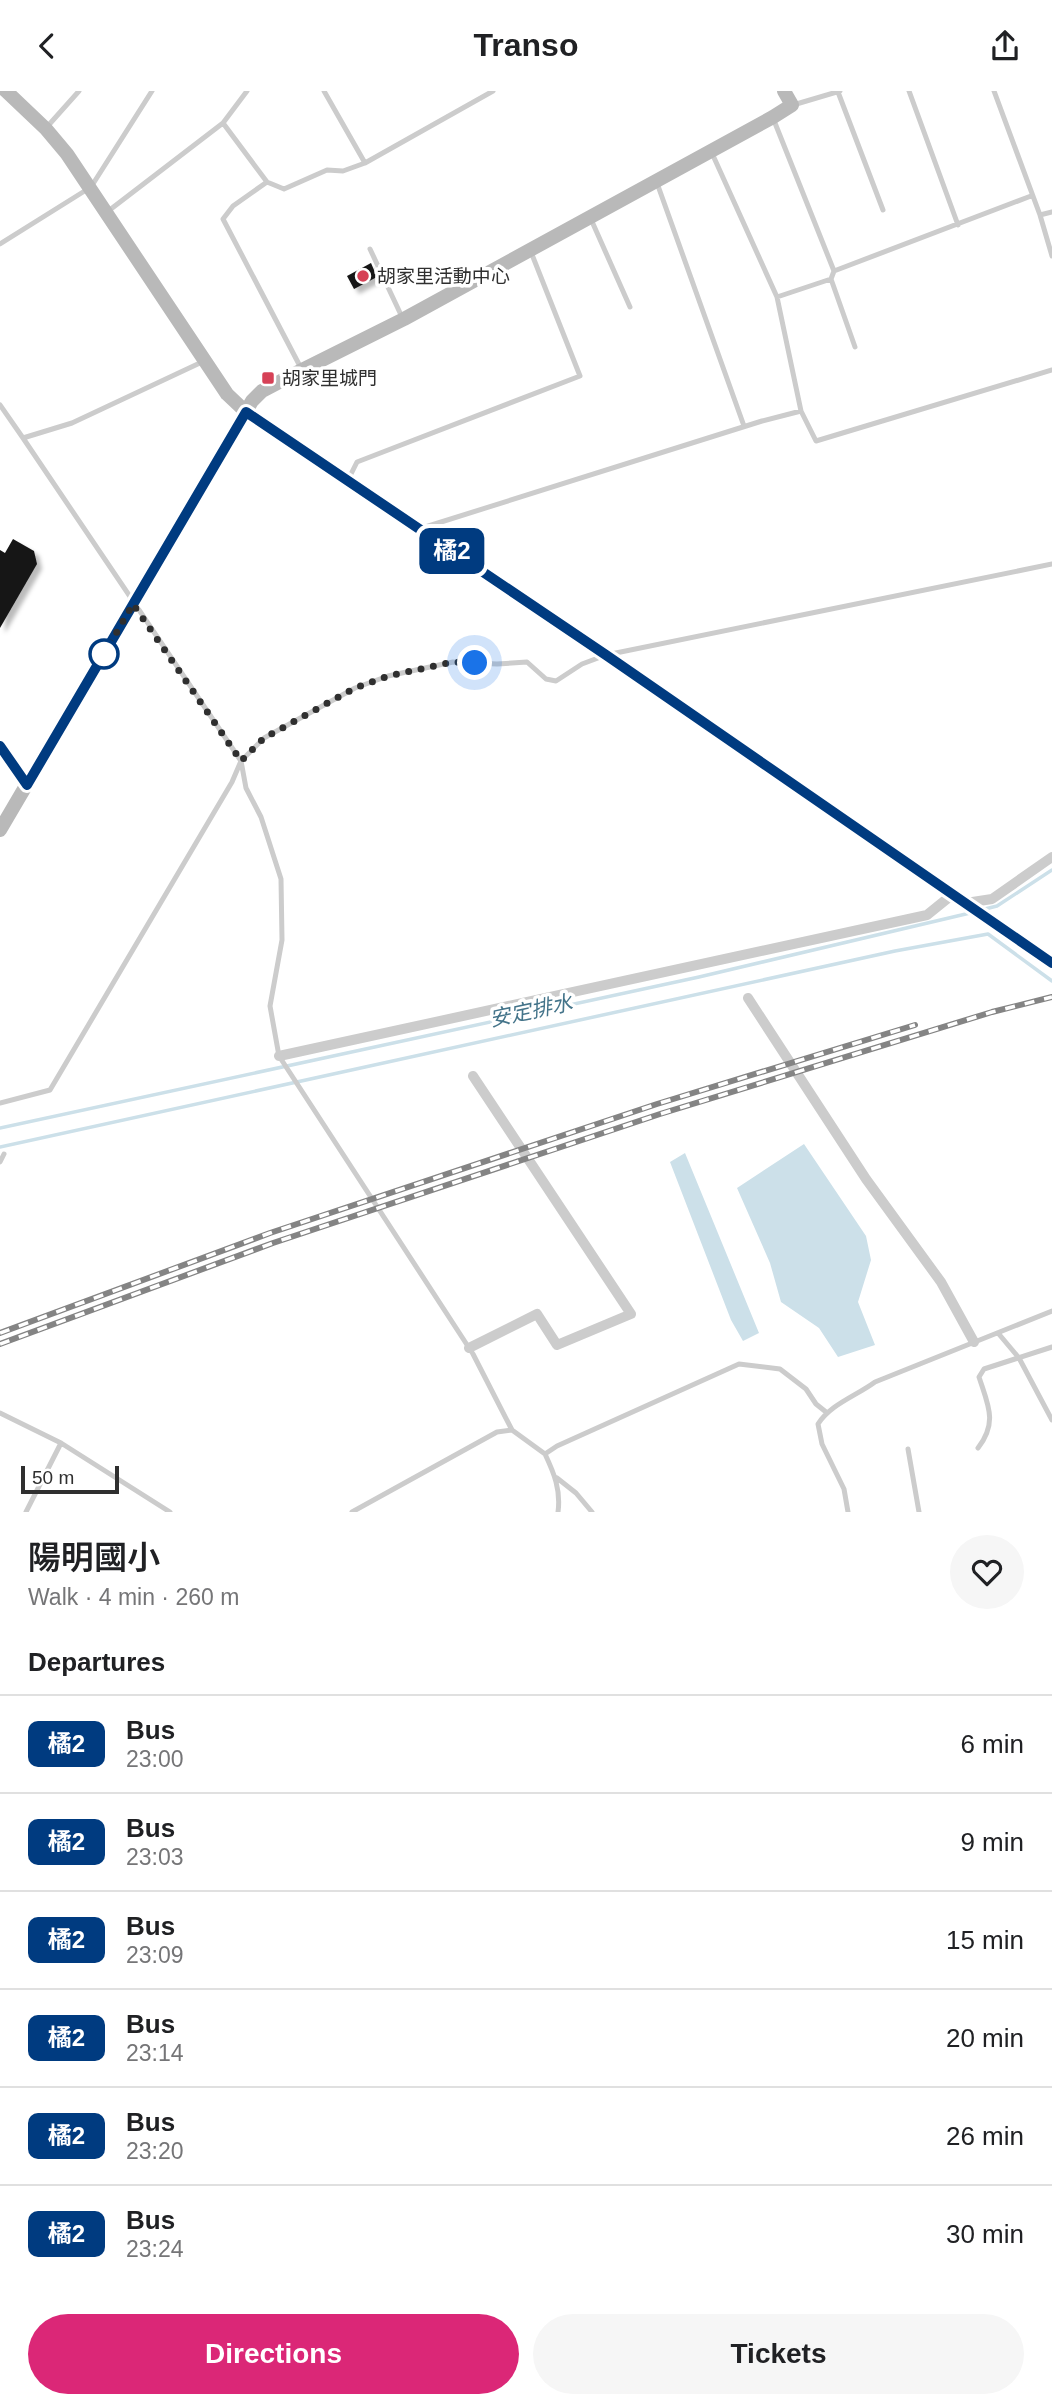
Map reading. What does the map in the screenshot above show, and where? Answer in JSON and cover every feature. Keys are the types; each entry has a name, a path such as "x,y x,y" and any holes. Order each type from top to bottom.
{"street":[{"path":"6,91 46,129 91,187 227,394 246,412 606,655 1052,963"},
{"path":"0,830 251,401 262,391 404,319 772,117 792,105 784,91"},
{"path":"0,746 27,785"},
{"path":"969,905 992,899 1052,857"},
{"path":"281,1059 926,915 953,894"},
{"path":"748,998 866,1179 941,1282 974,1342"},
{"path":"470,1348 537,1314 558,1345 631,1314 473,1076"}],"lane":[{"path":"46,129 79,91"},
{"path":"0,244 91,187 152,91"},
{"path":"107,212 223,123 247,91"},
{"path":"324,91 365,163"},
{"path":"223,123 267,182 284,189 327,170 343,171 365,163 493,91"},
{"path":"909,91 958,225"},
{"path":"993,91 1040,215 1052,256"},
{"path":"792,105 839,92 883,210"},
{"path":"772,117 834,271 831,279 855,347"},
{"path":"711,150 777,297 800,411 816,441 1052,370"},
{"path":"656,180 744,426"},
{"path":"267,182 233,206 223,219 302,370"},
{"path":"834,271 1031,196"},
{"path":"1040,215 1052,212"},
{"path":"589,216 630,307"},
{"path":"370,249 404,319"},
{"path":"348,481 357,462 580,376 530,250"},
{"path":"777,297 831,279"},
{"path":"23,438 72,423 205,361"},
{"path":"0,405 241,761 246,788 261,817 281,879 282,940 270,1006 281,1059 470,1348 512,1430 545,1454 560,1497 558,1512"},
{"path":"419,529 744,426 800,411"},
{"path":"0,1103 50,1090 232,782 241,761 264,738 355,688 388,676 453,662 527,662 546,679 556,681 582,664 606,655 1052,564"},
{"path":"0,1162 4,1154"},
{"path":"848,1512 844,1489 822,1444 818,1424 826,1412 876,1383 1052,1311"},
{"path":"998,1333 1019,1358 1052,1420"},
{"path":"978,1448 986,1437 992,1418 979,1377 984,1369 1052,1347"},
{"path":"545,1454 557,1446 738,1364 780,1369 806,1389 816,1404 826,1412"},
{"path":"0,1413 61,1443 170,1512"},
{"path":"352,1512 497,1431 512,1430"},
{"path":"26,1512 61,1443"},
{"path":"908,1449 919,1512"},
{"path":"555,1477 576,1493 592,1512"}],"water":[{"path":"804,1144 866,1236 871,1260 858,1302 875,1345 838,1357 819,1328 781,1302 770,1263 737,1188"},
{"path":"685,1153 759,1333 743,1341 731,1320 670,1162"}],"building":[{"name":"胡家里活動中心","path":"371,263 377,277 354,289 347,276"},
{"path":"13,539 34,551 37,564 0,628 0,550 5,553"}],"waterway":[{"name":"安定排水","path":"981,910 997,906 1052,870"},
{"name":"安定排水","path":"0,1128 699,977 970,913"},
{"path":"0,1147 895,951 988,934 1052,981"}],"railway":[{"path":"0,1344 273,1243 660,1114 992,1012 1052,997"},
{"path":"0,1333 270,1233 657,1104 915,1025"}],"bus line":[{"name":"橘2","path":"0,746 27,785 246,412 606,655 1052,963"}],"place":[{"name":"胡家里活動中心","path":"363,276"},
{"name":"胡家里城門","path":"268,378"}],"route":[{"path":"104,654 133,604 241,761 264,738 355,688 388,676 453,662 475,663"}]}
